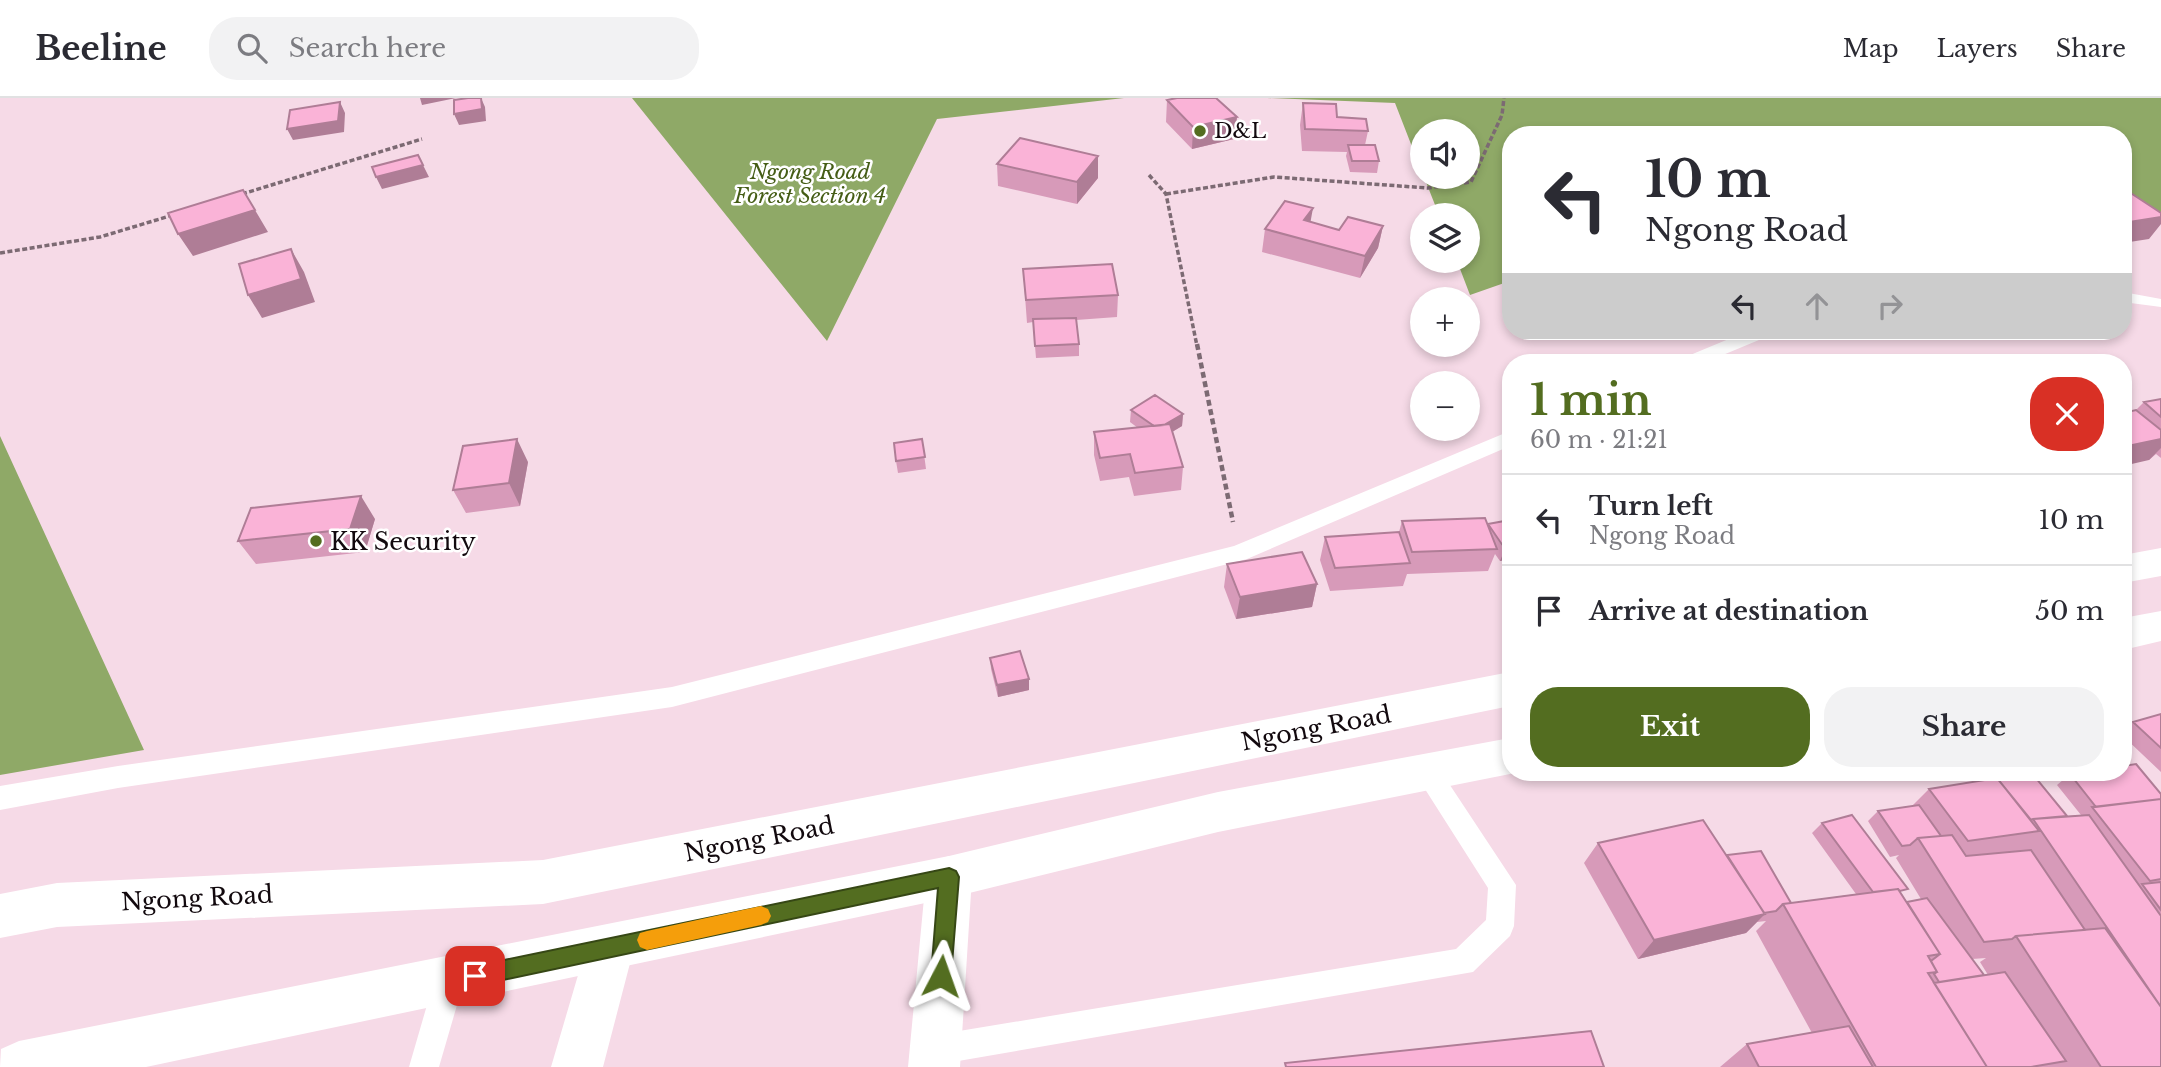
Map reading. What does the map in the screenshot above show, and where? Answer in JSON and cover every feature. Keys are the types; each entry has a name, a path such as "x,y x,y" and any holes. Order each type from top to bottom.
{"main road":[{"path":"2132,567 2161,562"},
{"path":"2132,632 2161,626"},
{"name":"Ngong Road","path":"0,916 57,905 543,882 1502,691"},
{"path":"19,1067 949,877 1218,812 1502,758"},
{"path":"934,1058 949,877"},
{"path":"577,1067 610,948"}],"lane":[{"path":"2132,299 2157,303"},
{"path":"1709,354 1743,340"},
{"path":"0,798 118,777 672,697 1239,553 1502,441"},
{"path":"934,1058 1463,962 1500,926 1502,885 1429,775"},
{"path":"424,1067 449,981"}],"path":[{"path":"1166,194 1274,177 1428,188 1471,183 1502,115 1504,98"},
{"path":"242,194 422,139"},
{"path":"1149,175 1166,194 1239,553"},
{"path":"0,253 100,237 177,214"}],"green space":[{"name":"Ngong Road Forest Section 4","path":"632,98 1124,98 937,119 827,341"},
{"path":"1267,98 2161,98 2161,223 2132,209 2132,126 1502,126 1502,284 1480,292 1480,287 1467,287 1462,273 1480,273 1480,203 1434,203 1429,189 1480,189 1480,119 1410,119 1410,142 1395,103"},
{"path":"0,436 144,750 0,775"}],"building":[{"path":"481,98 482,109 454,114 454,100"},
{"path":"1216,98 1237,117 1193,127 1167,100"},
{"path":"340,102 338,121 287,129 290,110"},
{"path":"1303,103 1336,104 1337,117 1366,119 1368,131 1305,129"},
{"path":"1020,138 1098,156 1077,182 997,164"},
{"path":"1348,145 1375,145 1379,161 1352,161"},
{"path":"418,155 423,165 376,177 372,167"},
{"path":"243,190 255,210 178,234 168,213"},
{"path":"2132,194 2161,213 2161,217 2132,222"},
{"path":"1285,201 1313,208 1304,220 1339,230 1348,217 1383,226 1365,256 1265,229"},
{"path":"291,249 301,279 248,295 239,264"},
{"path":"1112,264 1118,295 1026,300 1023,269"},
{"path":"1076,318 1079,344 1035,346 1033,319"},
{"path":"1155,395 1183,414 1164,425 1154,426 1131,410"},
{"path":"2161,399 2161,417 2144,402"},
{"path":"2136,410 2161,430 2161,439 2132,445 2132,411"},
{"path":"1170,424 1183,467 1135,473 1130,454 1100,458 1094,432"},
{"path":"517,439 509,483 453,490 463,446"},
{"path":"922,439 925,457 896,461 894,443"},
{"path":"361,496 350,529 238,541 251,508"},
{"path":"1485,518 1497,549 1412,552 1402,521"},
{"path":"1502,521 1502,545 1488,524"},
{"path":"1399,532 1410,563 1335,568 1325,537"},
{"path":"1302,552 1317,584 1240,597 1227,564"},
{"path":"1020,651 1029,679 997,685 990,658"},
{"path":"2161,714 2161,748 2133,722"},
{"path":"2136,764 2161,794 2161,799 2096,807 2076,781 2132,781 2132,765"},
{"path":"1978,781 1999,781 2039,831 1968,841 1929,789"},
{"path":"1999,781 2038,781 2067,816 2031,820"},
{"path":"2161,799 2161,879 2150,881 2092,807"},
{"path":"1919,805 1941,836 1918,838 1910,845 1902,846 1878,811"},
{"path":"1852,815 1908,889 1873,892 1822,823"},
{"path":"2089,815 2161,916 2161,1007 2033,819"},
{"path":"1703,820 1765,914 1654,940 1598,843"},
{"path":"1952,835 1966,856 2031,850 2085,930 2016,936 2012,939 1984,942 1918,838"},
{"path":"1761,851 1791,903 1783,904 1776,911 1764,913 1727,855"},
{"path":"2161,882 2161,910 2142,884"},
{"path":"1898,889 1940,954 1928,956 1937,972 1928,973 1987,1067 1876,1067 1783,904"},
{"path":"1927,898 1984,975 1939,982 1931,961 1940,954 1907,902"},
{"path":"2105,928 2161,1007 2161,1067 2101,1067 2016,936"},
{"path":"2005,972 2066,1061 2031,1067 1987,1067 1934,983"},
{"path":"1849,1026 1873,1067 1759,1067 1747,1044"},
{"path":"1591,1031 1604,1067 1286,1067 1285,1063"}],"slow traffic":[{"path":"647,940 761,916"}],"place":[{"name":"D&L","path":"1200,131"},
{"name":"KK Security","path":"316,541"}],"route":[{"path":"475,976 949,877 941,976"}]}
